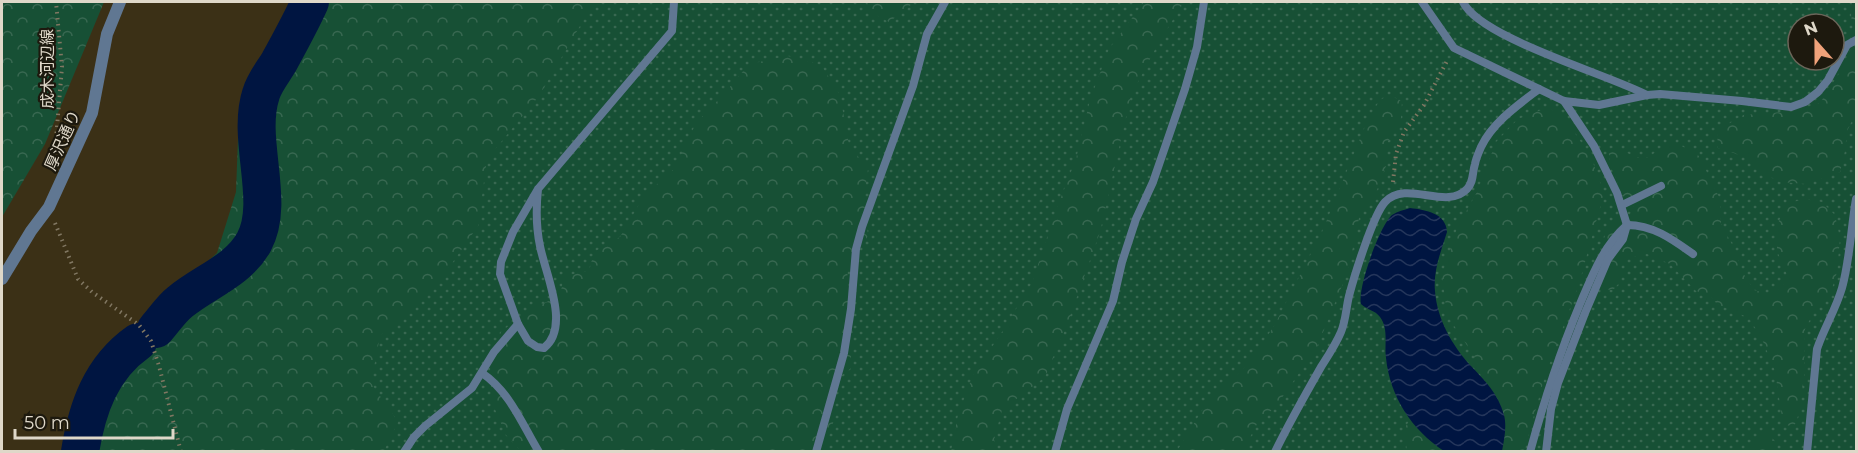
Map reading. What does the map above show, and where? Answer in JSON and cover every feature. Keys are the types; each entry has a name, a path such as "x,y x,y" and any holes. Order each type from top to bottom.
{"street":[{"name":"厚沢通り","path":"2,279 31,231 49,207 92,113 107,34 120,2"}],"lane":[{"path":"538,189 536,210 540,246 554,298 556,322 553,339 544,348 537,347 528,341 518,324 500,274 501,262 513,232 538,189 672,31 674,2"},
{"path":"816,452 844,353 851,309 856,249 862,227 913,86 927,34 945,2"},
{"path":"1055,452 1067,409 1113,301 1122,262 1136,219 1153,182 1185,89 1197,47 1204,2"},
{"path":"1422,2 1454,48 1564,101 1599,105 1660,94 1791,107 1805,102 1818,92 1828,80 1847,45 1857,40"},
{"path":"1463,2 1471,15 1507,36 1647,95"},
{"path":"1275,452 1342,331 1356,272 1384,203 1391,197 1402,194 1425,194 1448,198 1460,195 1473,179 1475,164 1482,145 1493,129 1539,89"},
{"path":"1546,452 1551,409 1558,383 1608,259 1623,239 1627,225 1622,205 1594,146 1564,101"},
{"path":"1622,205 1661,186"},
{"path":"1807,452 1817,350 1836,307 1843,283 1857,199"},
{"path":"1530,452 1552,376 1583,298 1602,256 1617,234 1627,225 1655,230 1693,254"},
{"path":"404,452 414,437 472,388 494,352 518,324"},
{"path":"482,373 506,395 539,452"}],"path":[{"name":"成木河辺線","path":"54,159 62,67 56,2"},
{"path":"1391,197 1399,142 1424,105 1454,48"},
{"path":"49,207 78,279 92,292 139,325 151,341 181,452"}],"green space":[{"path":"2,2 104,2 45,144 2,217"},
{"path":"310,2 594,2 539,96 487,159 478,226 434,289 380,336 371,383 398,422 384,451 75,451 80,418 150,314 217,253 236,192 239,112 293,24"},
{"path":"542,2 1856,2 1856,451 304,452"},
{"path":"867,2 913,2 889,22 872,13"},
{"path":"1144,2 1184,2 1159,42 1131,95 1100,232 1067,325 1045,377 1002,410 994,440 996,451 951,451 958,415 973,375 1032,283 1076,159 1090,100 1109,49"},
{"path":"1852,2 1856,2 1856,113 1847,131 1840,172 1806,184 1780,182 1756,169 1743,156 1718,148 1717,131 1743,115 1797,111 1820,103 1840,72 1846,72 1853,29"},
{"path":"788,56 821,65 840,95 849,145 868,169 864,199 868,236 847,270 853,328 850,369 831,383 836,414 824,451 521,451 506,435 491,400 490,362 501,332 528,310 560,296 564,276 589,271 594,252 620,237 644,196 674,169 696,123 749,64"},
{"path":"1389,95 1402,101 1401,118 1387,143 1386,166 1377,190 1359,218 1348,271 1317,347 1277,405 1257,424 1245,451 1177,451 1206,404 1247,365 1274,326 1322,232 1368,119 1380,100"},
{"path":"1549,107 1568,123 1591,157 1604,193 1579,284 1545,376 1524,451 1407,451 1404,429 1413,415 1493,401 1474,356 1447,315 1442,275 1457,228 1477,192 1496,142 1518,119"},
{"path":"1668,142 1680,145 1699,156 1720,199 1721,224 1734,248 1743,273 1754,290 1768,294 1781,288 1788,277 1777,251 1777,226 1786,204 1804,199 1822,202 1835,215 1840,238 1837,272 1831,292 1815,310 1805,329 1804,377 1794,427 1783,424 1775,371 1762,339 1749,318 1717,304 1709,295 1696,291 1670,264 1647,254 1627,258 1619,267 1620,282 1613,290 1601,289 1598,257 1609,223 1629,217 1634,205 1622,195 1608,150 1616,147 1635,157 1648,158"},
{"path":"1768,431 1775,442 1770,451 1746,451 1755,440"}],"water":[{"path":"1410,208 1434,214 1446,226 1447,232 1435,276 1436,301 1446,331 1457,349 1498,400 1505,424 1502,451 1444,451 1432,443 1413,423 1404,411 1392,386 1386,358 1383,322 1376,313 1361,304 1362,285 1376,244 1387,221 1392,215"}],"waterway":[{"path":"156,329 189,295 239,261 254,242 260,226 262,208 257,131 257,112 261,94 310,2"},
{"path":"80,452 87,420 98,390 114,364 138,342"}]}
